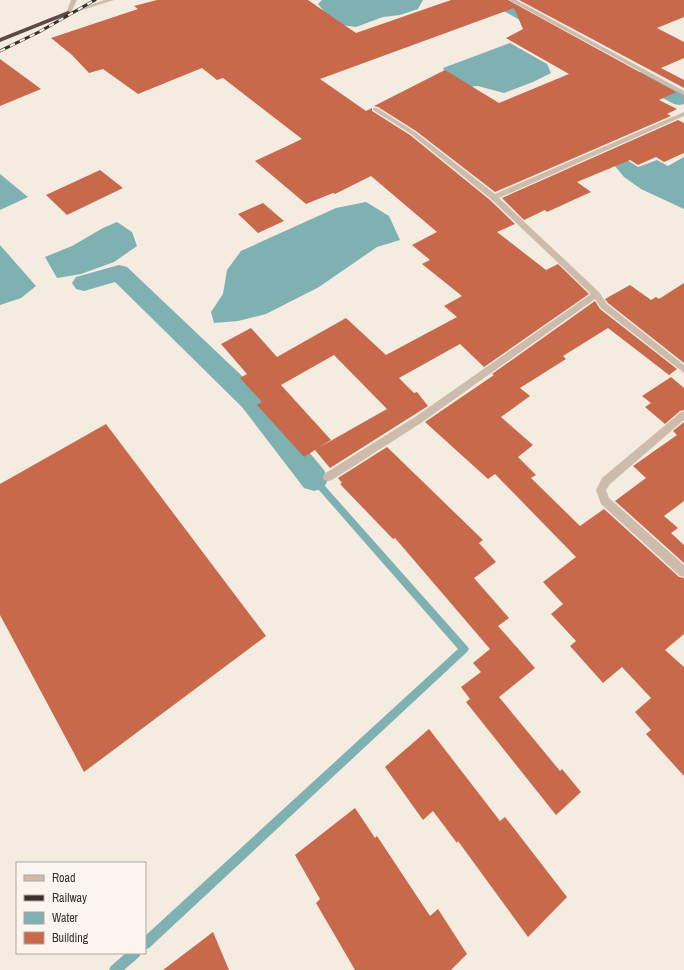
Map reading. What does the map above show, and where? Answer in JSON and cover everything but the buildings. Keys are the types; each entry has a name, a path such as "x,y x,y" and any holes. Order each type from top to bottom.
{"highway":[{"path":"0,40 68,13"}],"street":[{"path":"68,13 74,0"},
{"path":"68,13 111,0"},
{"path":"512,0 684,93"},
{"path":"375,108 413,133 494,197 596,294 604,306 684,370"},
{"path":"494,197 684,114"},
{"path":"328,477 418,420 596,294"},
{"path":"684,415 606,481 601,490 605,500 684,572"}],"water":[{"path":"322,0 423,0 418,9 400,15 383,17 356,27 342,25 328,16 318,4"},
{"path":"510,43 547,64 551,73 533,82 504,93 478,86 467,87 449,77 443,68"},
{"path":"621,156 638,167 657,160 668,166 684,157 684,209 641,189 624,177 610,160"},
{"path":"0,174 28,197 0,210"},
{"path":"366,202 389,216 400,240 377,247 319,287 266,314 238,321 214,323 211,312 223,294 227,270 241,251 336,208"},
{"path":"117,222 132,232 137,246 114,262 81,274 57,278 45,257 72,246 103,228"},
{"path":"0,245 36,286 21,298 0,305"}],"waterway":[{"path":"495,0 550,31"},
{"path":"635,76 680,100"},
{"path":"84,283 119,273 251,400 314,479"},
{"path":"146,943 464,649 314,479"},
{"path":"115,970 134,954"}],"railway":[{"path":"0,51 39,32 95,0"}]}
